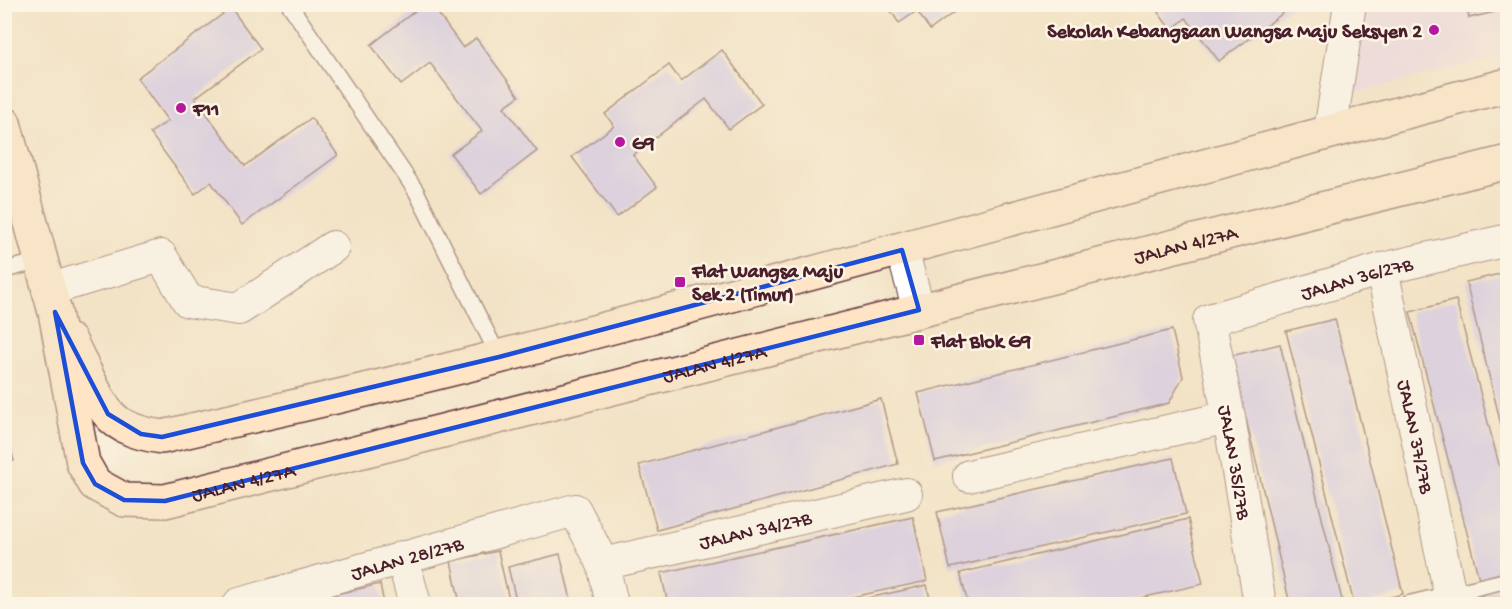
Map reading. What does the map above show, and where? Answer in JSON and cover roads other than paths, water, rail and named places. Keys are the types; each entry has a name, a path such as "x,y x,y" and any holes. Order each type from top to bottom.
{"street":[{"path":"1330,131 1350,4"},
{"name":"JALAN 4/27A","path":"48,288 108,414 127,428 141,434 162,437 499,357 902,250 1330,131 1508,85"},
{"name":"JALAN 4/27A","path":"4,123 48,288 83,463 95,484 124,500 165,501 1508,162"},
{"name":"JALAN 36/27B","path":"1209,320 1382,269 1508,240"},
{"path":"48,288 161,256 188,301 239,309 333,248"},
{"path":"902,250 919,310"},
{"name":"JALAN 37/27B","path":"1382,269 1451,599"},
{"name":"JALAN 35/27B","path":"1209,320 1229,417 1260,604"},
{"path":"969,476 1229,417"},
{"name":"JALAN 34/27B","path":"603,564 906,494"},
{"name":"JALAN 28/27B","path":"239,604 575,510 603,564"},
{"path":"402,557 415,604"},
{"path":"603,564 612,604"}],"lane":[{"path":"290,4 416,192 499,357"},
{"path":"4,270 48,288"},
{"path":"1407,604 1451,599 1508,580"}],"place":[{"name":"Sekolah Kebangsaan Wangsa Maju Seksyen 2","path":"1434,30"},
{"name":"F11","path":"181,108"},
{"name":"G9","path":"620,142"},
{"name":"Flat Wangsa Maju Sek 2 (Timur)","path":"680,282"},
{"name":"Flat Blok G9","path":"919,340"}]}
